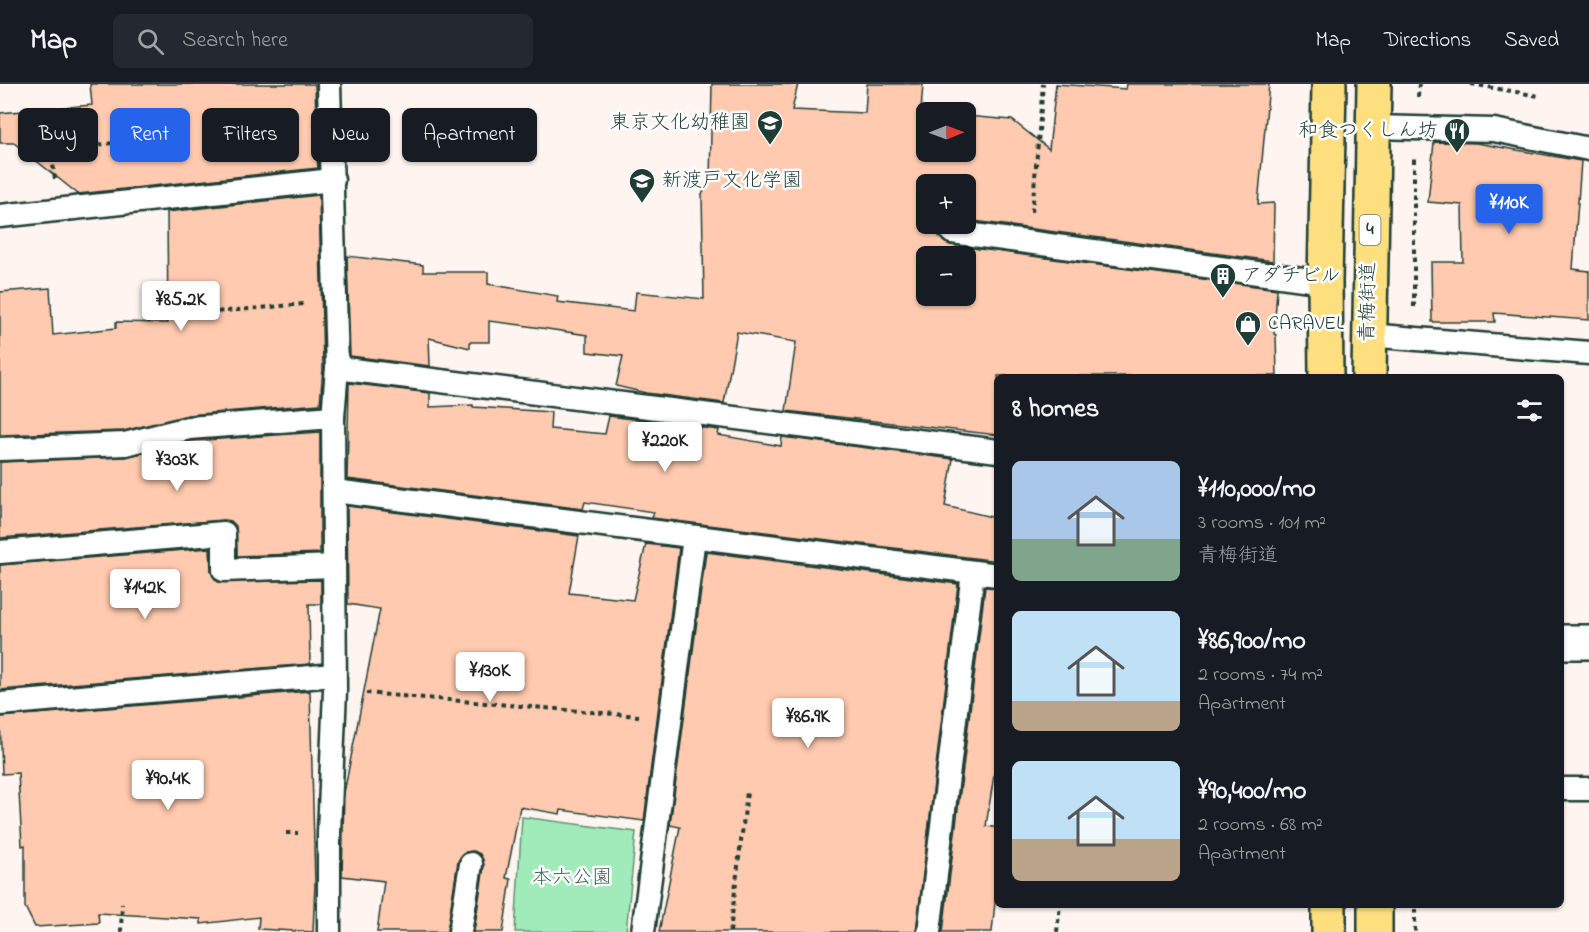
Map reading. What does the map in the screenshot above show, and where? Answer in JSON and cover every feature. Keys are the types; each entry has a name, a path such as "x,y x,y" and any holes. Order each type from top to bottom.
{"main road":[{"path":"1326,374 1325,282 1329,84"},
{"name":"青梅街道","path":"1369,374 1374,84"},
{"path":"1329,908 1329,932"},
{"path":"1375,908 1375,932"}],"street":[{"path":"1564,642 1589,642"}],"lane":[{"path":"329,84 337,368 333,417 335,683 329,833 329,932"},
{"path":"1373,127 1494,130 1589,149"},
{"path":"0,216 333,180"},
{"path":"966,234 1325,282"},
{"path":"1368,335 1589,353"},
{"path":"337,368 994,450"},
{"path":"0,450 125,444 189,428 333,417"},
{"path":"333,491 994,575"},
{"path":"0,552 224,534 224,570 334,566"},
{"path":"643,932 694,537"},
{"path":"929,932 973,572"},
{"path":"0,704 335,683"},
{"path":"1564,789 1589,789"},
{"path":"460,932 471,864"}],"path":[{"path":"1029,243 1043,84"},
{"path":"1414,339 1416,127 1419,84"},
{"path":"1471,84 1539,96"},
{"path":"58,210 52,158 61,149 110,143"},
{"path":"182,315 334,301"},
{"path":"335,683 671,719"},
{"path":"730,932 747,792"},
{"path":"121,932 122,904"},
{"path":"1057,932 1060,908"},
{"path":"1415,908 1415,932"}],"green space":[{"name":"本六公園","path":"522,817 636,832 626,932 515,932"}],"building":[{"path":"90,84 315,84 316,108 311,108 311,162 318,162 318,168 78,194 38,162 98,162 98,108 58,108 92,105"},
{"path":"712,84 798,84 792,110 865,113 867,84 923,84 922,102 916,102 916,162 976,162 976,117 1012,120 1049,149 1056,84 1126,89 1127,84 1269,84 1258,204 1274,203 1273,261 976,221 976,174 916,174 916,234 940,234 939,237 950,245 957,246 916,246 916,306 976,306 976,248 1277,289 1274,334 1276,335 1277,374 994,374 994,435 786,411 796,342 737,332 724,403 646,393 616,386 623,356 587,352 587,335 521,325 489,321 489,342 470,342 470,348 429,338 430,366 350,356 347,256 423,265 423,272 488,272 488,284 558,296 557,302 634,311 636,292 704,299 702,194 710,181"},
{"path":"18,111 18,146 14,143 0,143 0,113"},
{"path":"1434,142 1476,143 1581,161 1573,269 1589,271 1589,320 1494,313 1495,322 1432,322 1431,262 1463,262 1462,205 1428,202"},
{"path":"319,195 323,368 320,404 188,415 123,431 0,435 0,292 50,288 53,335 116,328 116,322 168,323 167,212"},
{"path":"349,383 430,393 430,407 473,405 473,407 551,412 550,429 605,434 609,416 719,430 718,435 781,446 782,437 953,459 945,506 994,518 994,561 652,518 654,512 585,502 583,509 347,479"},
{"path":"320,432 320,553 237,556 236,526 231,521 223,520 0,538 0,462 126,457 191,441"},
{"path":"347,506 579,536 569,593 633,600 646,544 679,548 644,821 561,810 560,814 520,807 506,878 511,879 503,932 474,932 484,866 480,854 474,851 466,852 458,861 447,932 377,932 384,881 342,876 344,793 380,609 348,604"},
{"path":"210,548 211,571 218,582 321,580 321,604 309,604 310,664 0,690 0,565"},
{"path":"706,552 958,584 916,932 659,932 680,827 670,825"},
{"path":"985,587 994,588 994,775 986,826 994,827 994,908 992,932 943,932"},
{"path":"310,691 315,883 313,932 258,929 259,917 201,924 201,919 98,913 99,923 35,927 25,907 25,845 22,846 18,773 2,774 0,717"}],"place":[{"name":"東京文化幼稚園","path":"770,146"},
{"name":"和食つくしん坊","path":"1457,154"},
{"name":"新渡戸文化学園","path":"642,204"},
{"name":"アダチビル","path":"1223,299"},
{"name":"CARAVEL","path":"1248,347"}]}
